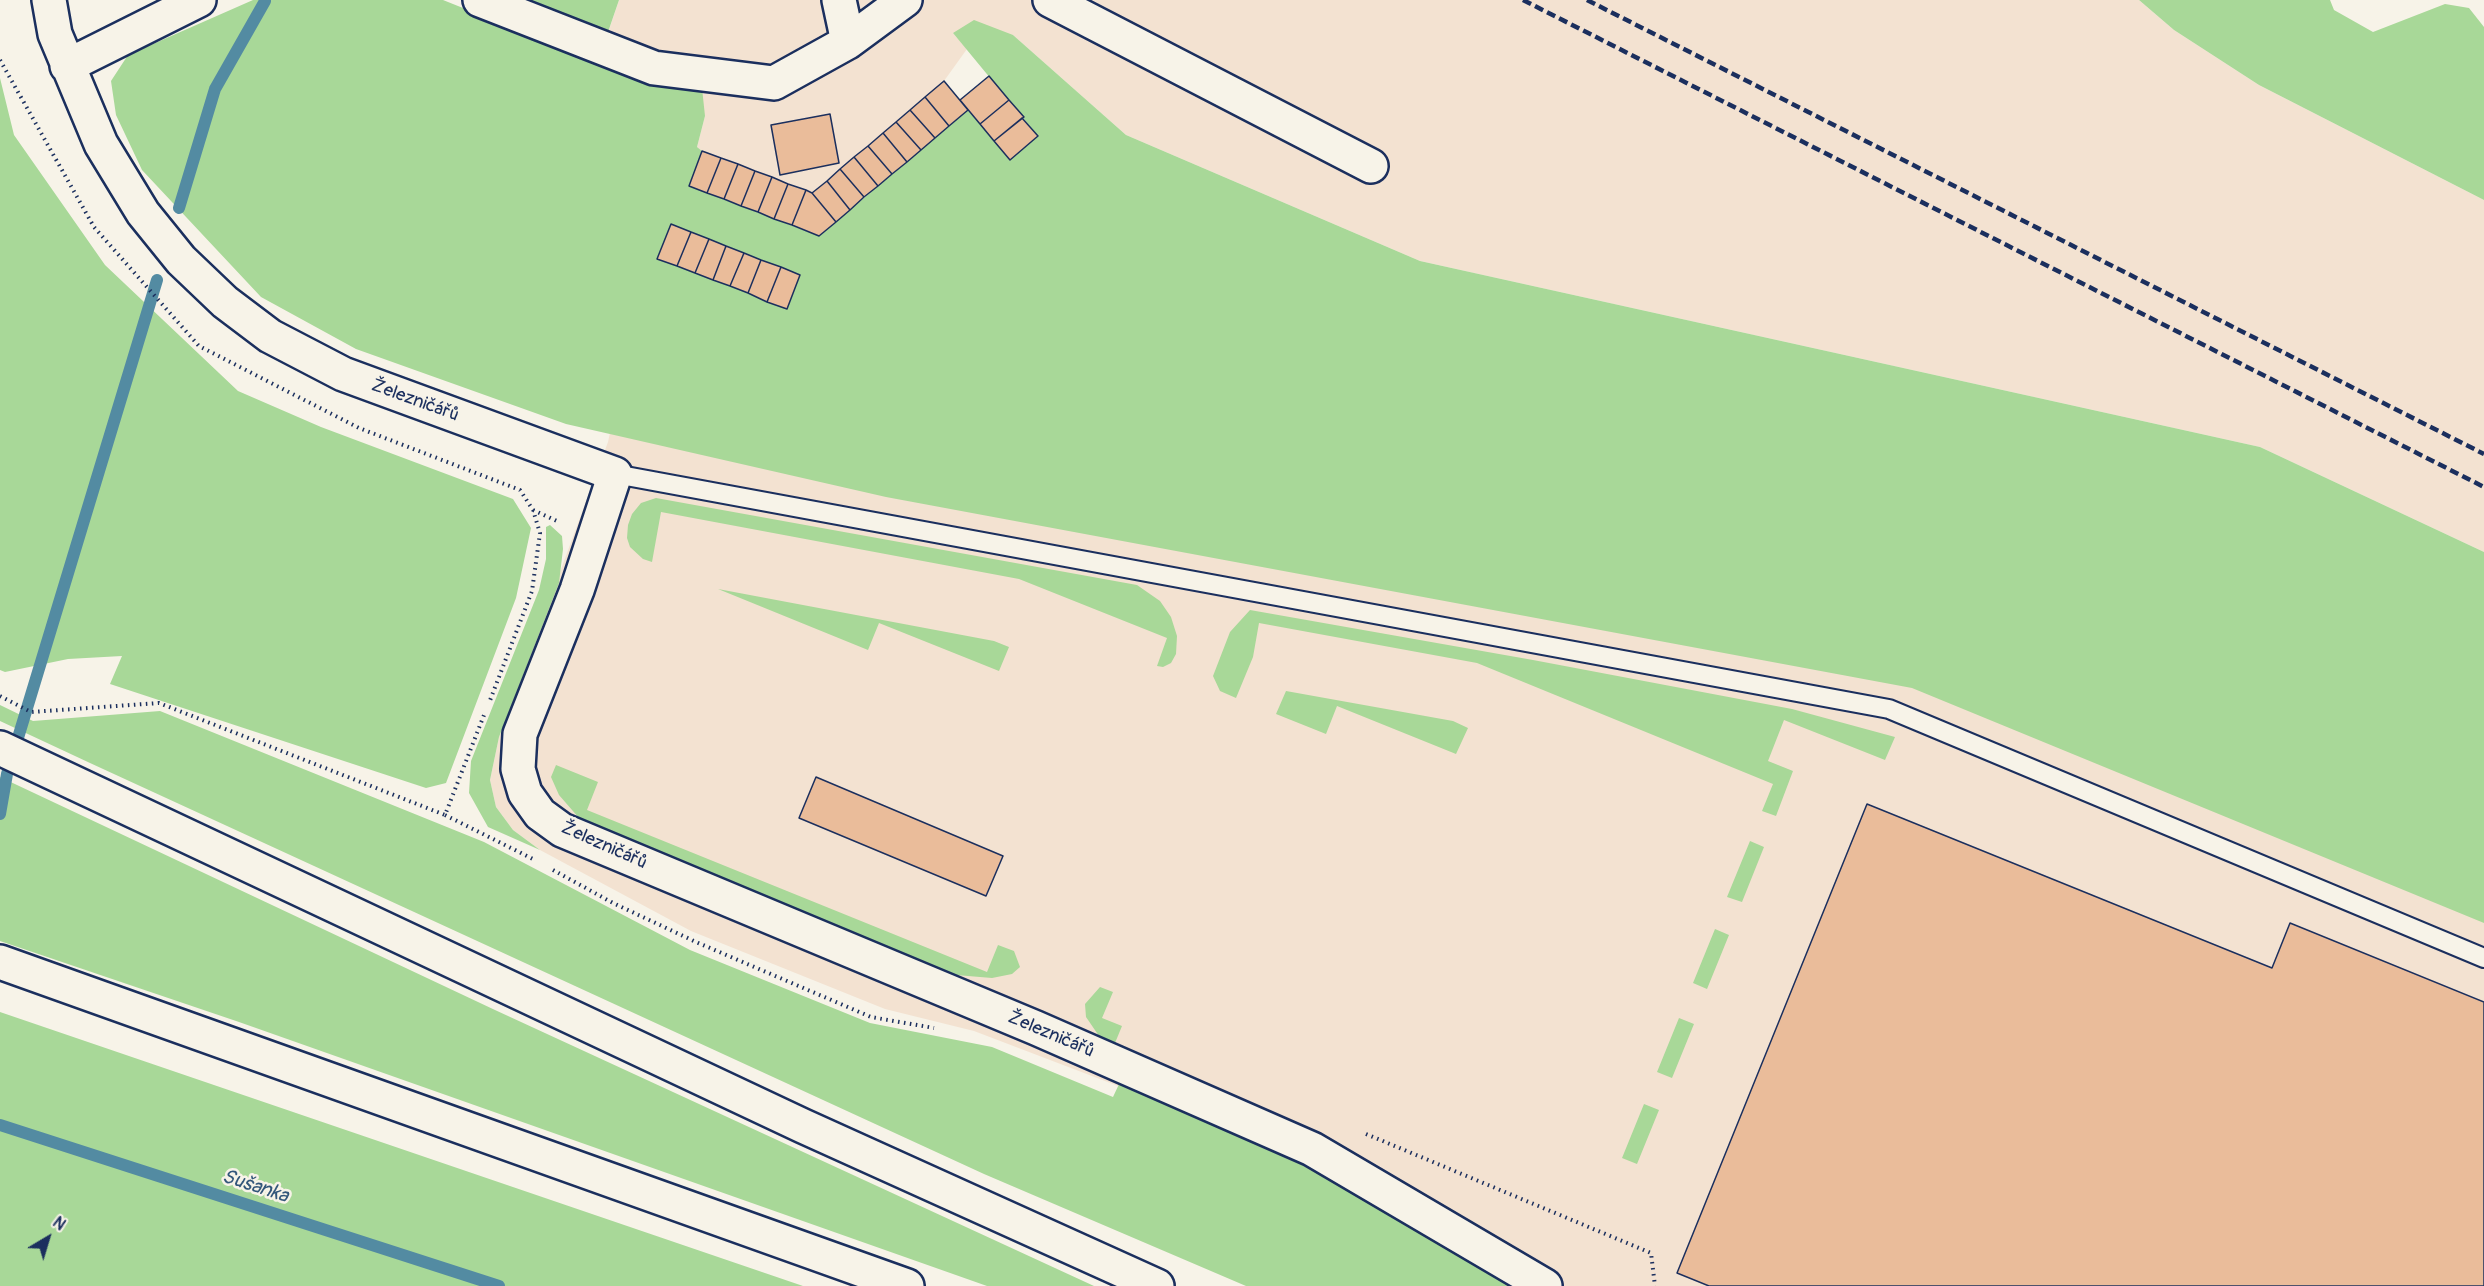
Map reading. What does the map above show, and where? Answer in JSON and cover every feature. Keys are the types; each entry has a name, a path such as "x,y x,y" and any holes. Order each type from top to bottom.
{"street":[{"name":"Železničářů","path":"23,0 55,34"},
{"name":"Železničářů","path":"49,0 55,34 67,66 102,144 143,213 181,260 243,315 270,336 343,374 615,474 577,590 520,734 518,769 525,793 540,814 562,830 1036,1028 1312,1149 1545,1286"},
{"path":"67,66 199,0"},
{"path":"480,0 654,68 774,83 848,42 906,0"},
{"path":"840,0 848,42"},
{"path":"1050,0 1371,166"},
{"path":"0,748 803,1126 1157,1286"},
{"path":"0,963 907,1286"}],"lane":[{"path":"615,474 1889,709 2484,958"}],"path":[{"path":"0,60 94,227 199,346 359,428 520,490 533,510 540,533 532,591 445,815 159,703 31,712 0,696"}],"shaded area":[{"path":"619,0 2139,0 2174,30 2259,85 2484,200 2484,552 2260,447 1420,261 1126,135 1013,35 953,33 967,49 944,81 812,193 702,151 697,147 705,116 600,57"},
{"path":"616,405 1825,629 2484,886 2484,1286 1524,1286 1126,1089 974,1031 885,1009 691,931 540,850 513,830 496,807 490,780 499,737 608,442"}],"green space":[{"path":"253,0 443,0 548,42 702,88 705,116 697,147 702,151 689,186 819,236 968,110 1010,159 1038,136 953,33 974,20 1013,35 1126,135 1420,261 2260,447 2484,552 2484,923 1912,688 886,497 566,424 356,349 261,297 142,170 116,115 111,81 128,55"},
{"path":"505,0 619,0 606,38"},
{"path":"2139,0 2330,0 2334,10 2373,32 2445,4 2469,8 2484,27 2484,200 2259,85 2174,30"},
{"path":"0,78 14,135 105,265 238,391 321,427 513,499 531,528 516,598 446,783 426,788 110,684 122,656 68,659 5,672 0,670"},
{"path":"656,498 1137,585 1160,601 1171,617 1177,636 1176,654 1171,663 1163,667 1157,666 1167,638 1019,579 661,512 652,562 643,559 630,547 627,538 632,514 641,503"},
{"path":"550,525 562,536 563,549 559,583 499,737 490,780 496,807 513,830 540,850 488,827 469,793 471,761 539,590 546,559 546,527"},
{"path":"718,589 994,641 1009,647 999,671 879,623 868,650"},
{"path":"1250,610 1792,709 1895,737 1885,760 1784,720 1768,761 1793,771 1776,816 1762,811 1773,784 1477,663 1259,623 1253,657 1236,698 1220,691 1213,676 1230,632"},
{"path":"1286,691 1453,721 1468,728 1456,754 1337,706 1326,734 1276,714"},
{"path":"0,705 33,721 160,711 484,842 690,950 870,1023 992,1047 1113,1097 1120,1082 1285,1150 1521,1286 1246,1286 984,1174 90,763 0,721"},
{"path":"556,765 598,782 587,810 987,972 998,945 1014,951 1020,967 1012,974 992,978 956,975 605,832 579,818 559,795 551,777"},
{"path":"0,777 495,1010 1094,1286 987,1286 239,1022 0,941"},
{"path":"1750,841 1764,847 1742,902 1727,897"},
{"path":"1715,929 1729,935 1707,989 1693,983"},
{"path":"1100,987 1113,992 1102,1018 1122,1026 1115,1043 1099,1036 1086,1017 1085,1004"},
{"path":"0,1012 803,1286 0,1286"},
{"path":"1679,1018 1694,1024 1672,1078 1657,1072"},
{"path":"1644,1104 1659,1110 1637,1164 1622,1158"}],"building":[{"path":"989,76 1009,100 980,124 960,100"},
{"path":"944,81 968,110 949,126 925,97"},
{"path":"925,97 949,126 935,138 910,110"},
{"path":"1009,100 1024,117 994,141 980,124"},
{"path":"910,110 935,138 921,150 896,122"},
{"path":"830,114 839,163 780,175 771,125"},
{"path":"1022,118 1038,136 1010,160 994,141"},
{"path":"896,122 921,150 907,162 883,133"},
{"path":"883,133 907,162 892,174 868,146"},
{"path":"868,146 892,174 878,186 854,157"},
{"path":"702,151 721,158 707,193 689,186"},
{"path":"854,157 878,186 864,197 840,169"},
{"path":"721,158 738,164 724,199 707,193"},
{"path":"738,164 755,171 741,206 724,199"},
{"path":"840,169 864,197 850,210 827,181"},
{"path":"755,171 772,177 758,212 741,206"},
{"path":"772,177 788,184 774,219 758,212"},
{"path":"827,181 850,210 836,222 812,193"},
{"path":"788,184 806,190 792,225 774,219"},
{"path":"806,190 812,193 836,222 819,236 792,225"},
{"path":"671,224 691,232 677,266 657,259"},
{"path":"691,232 709,239 695,273 677,266"},
{"path":"709,239 726,246 713,280 695,273"},
{"path":"726,246 744,253 730,286 713,280"},
{"path":"744,253 761,260 748,293 730,286"},
{"path":"761,260 781,267 767,302 748,293"},
{"path":"781,267 800,275 787,309 767,302"},
{"path":"816,777 1003,856 986,896 799,818"},
{"path":"1867,804 2272,968 2290,923 2484,1002 2484,1286 1709,1286 1677,1273"}],"waterway":[{"path":"179,208 215,89 265,1"},
{"path":"0,814 7,774 157,280"},
{"name":"Sušanka","path":"0,1125 499,1286"}],"railway":[{"path":"1523,0 2484,487"},
{"path":"1587,0 2484,454"}]}
